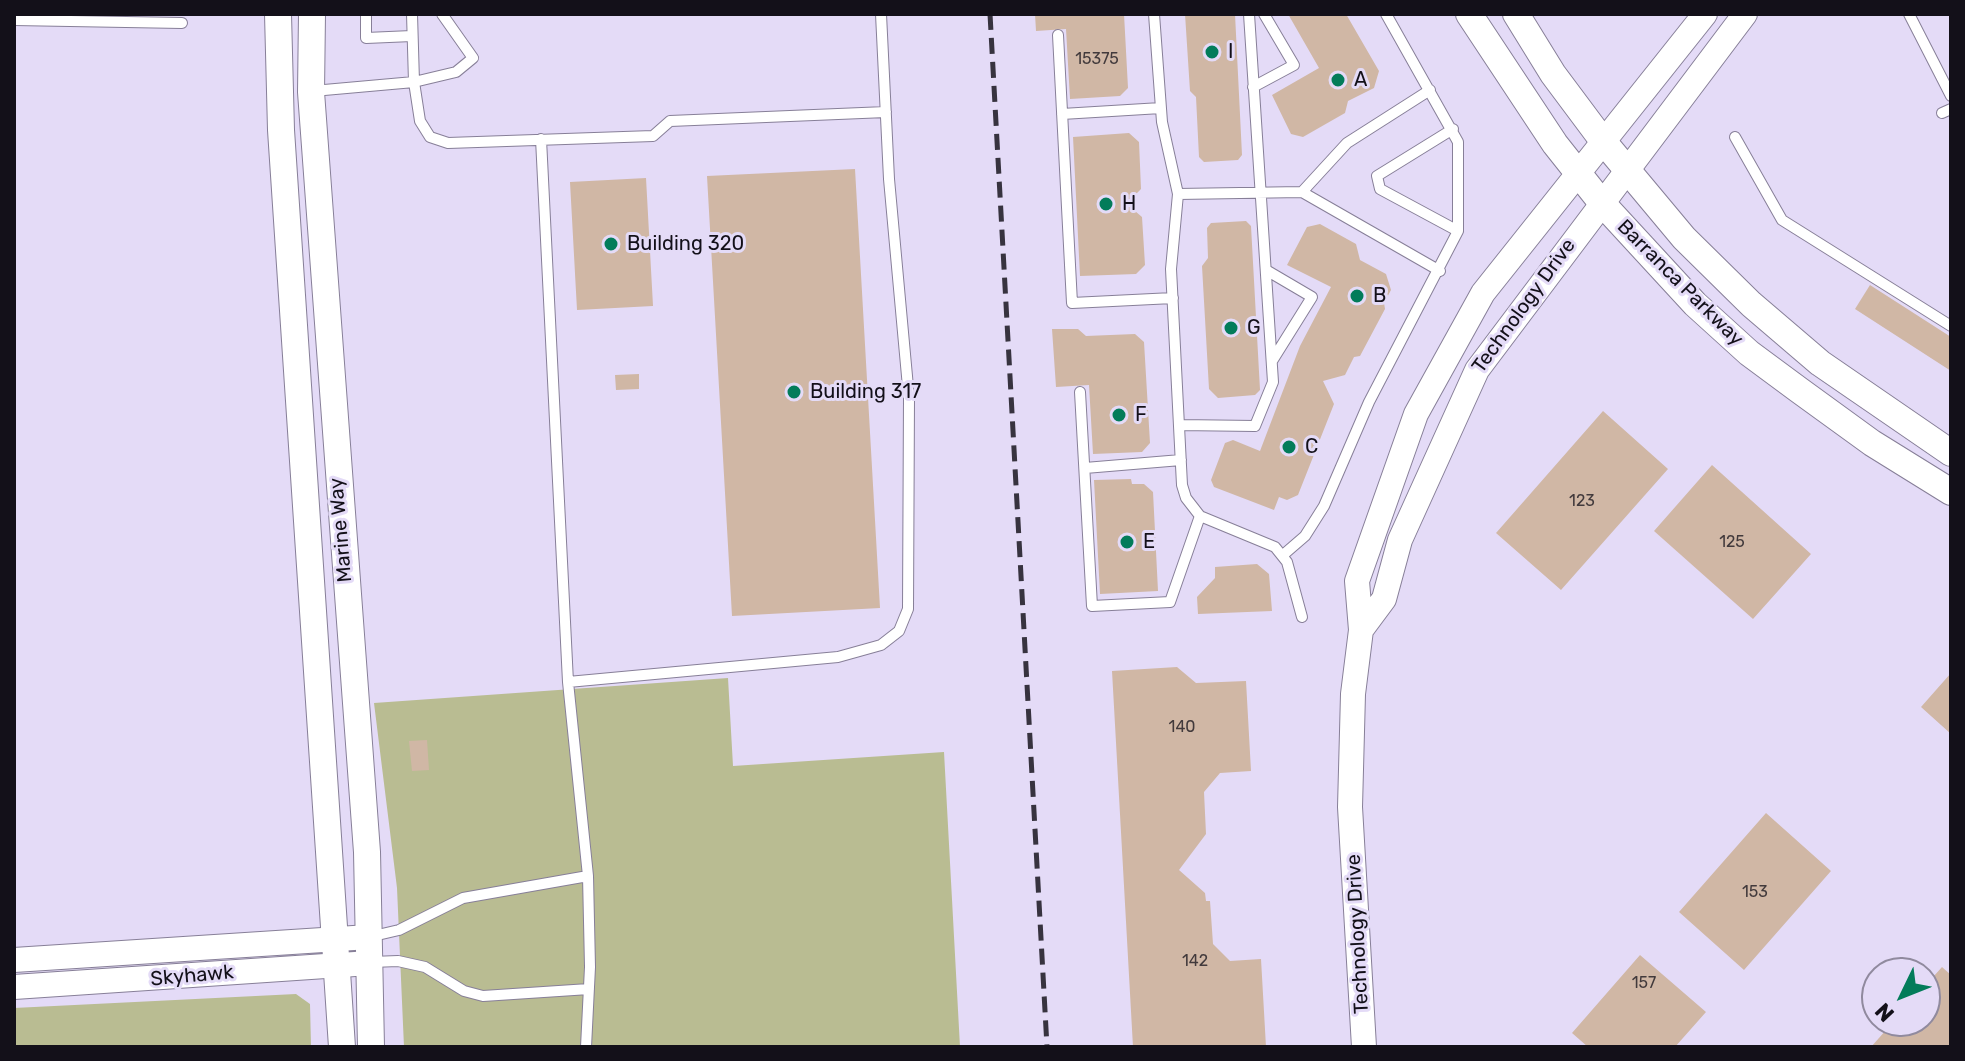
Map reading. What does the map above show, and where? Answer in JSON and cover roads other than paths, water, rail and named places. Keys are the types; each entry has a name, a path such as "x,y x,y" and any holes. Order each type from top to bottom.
{"main road":[{"name":"Marine Way","path":"278,14 281,130 342,1047"},
{"name":"Marine Way","path":"312,14 311,92 367,852 371,1047"},
{"name":"Barranca Parkway","path":"1469,14 1516,89 1578,173 1695,304 1749,353 1872,443 1951,492"},
{"name":"Barranca Parkway","path":"1516,14 1553,74 1603,141 1684,238 1751,304 1820,363 1951,453"}],"street":[{"name":"Technology Drive","path":"1364,1047 1350,807 1353,694 1361,630 1357,581 1416,414 1483,293 1705,14"},
{"name":"Technology Drive","path":"1361,630 1384,599 1400,540 1477,370 1745,14"},
{"name":"Skyhawk","path":"14,960 369,950"},
{"name":"Skyhawk","path":"14,987 119,982 334,951"}],"lane":[{"path":"366,14 366,38 412,36"},
{"path":"412,14 414,82 420,121 430,137 448,143 653,136 670,121 886,112"},
{"path":"311,92 414,82 456,72 473,58 442,14"},
{"path":"568,682 838,657 881,645 899,631 908,609 909,398 881,14"},
{"path":"1154,14 1161,108 1178,194 1173,298 1181,460 1186,498 1200,516 1258,538 1283,555 1294,581 1302,617"},
{"path":"1179,425 1255,426 1273,382 1249,14"},
{"path":"1253,87 1294,65 1264,14"},
{"path":"1283,555 1298,544 1315,522 1369,402 1440,271 1458,231 1458,142 1386,14"},
{"path":"1909,14 1951,96"},
{"path":"14,20 182,23"},
{"path":"1058,35 1072,303 1173,298"},
{"path":"1302,192 1347,143 1430,90"},
{"path":"1062,114 1161,108"},
{"path":"1453,129 1377,176 1380,189 1458,231"},
{"path":"1735,137 1782,220 1951,326"},
{"path":"541,139 568,682 588,876 586,1047"},
{"path":"1178,194 1302,192 1440,271"},
{"path":"1266,270 1312,297 1272,361"},
{"path":"1080,392 1092,606 1170,602 1200,516"},
{"path":"1085,468 1181,460"},
{"path":"369,950 399,930 463,898 588,876"},
{"path":"369,950 425,967 464,991 483,996 589,989"}],"railway":[{"path":"990,14 1047,1047"}],"place":[{"name":"I","path":"1212,52"},
{"name":"A","path":"1338,80"},
{"name":"H","path":"1106,204"},
{"name":"Building 320","path":"611,244"},
{"name":"B","path":"1357,296"},
{"name":"G","path":"1231,328"},
{"name":"Building 317","path":"794,392"},
{"name":"F","path":"1119,415"},
{"name":"C","path":"1289,447"},
{"name":"E","path":"1127,542"}]}
